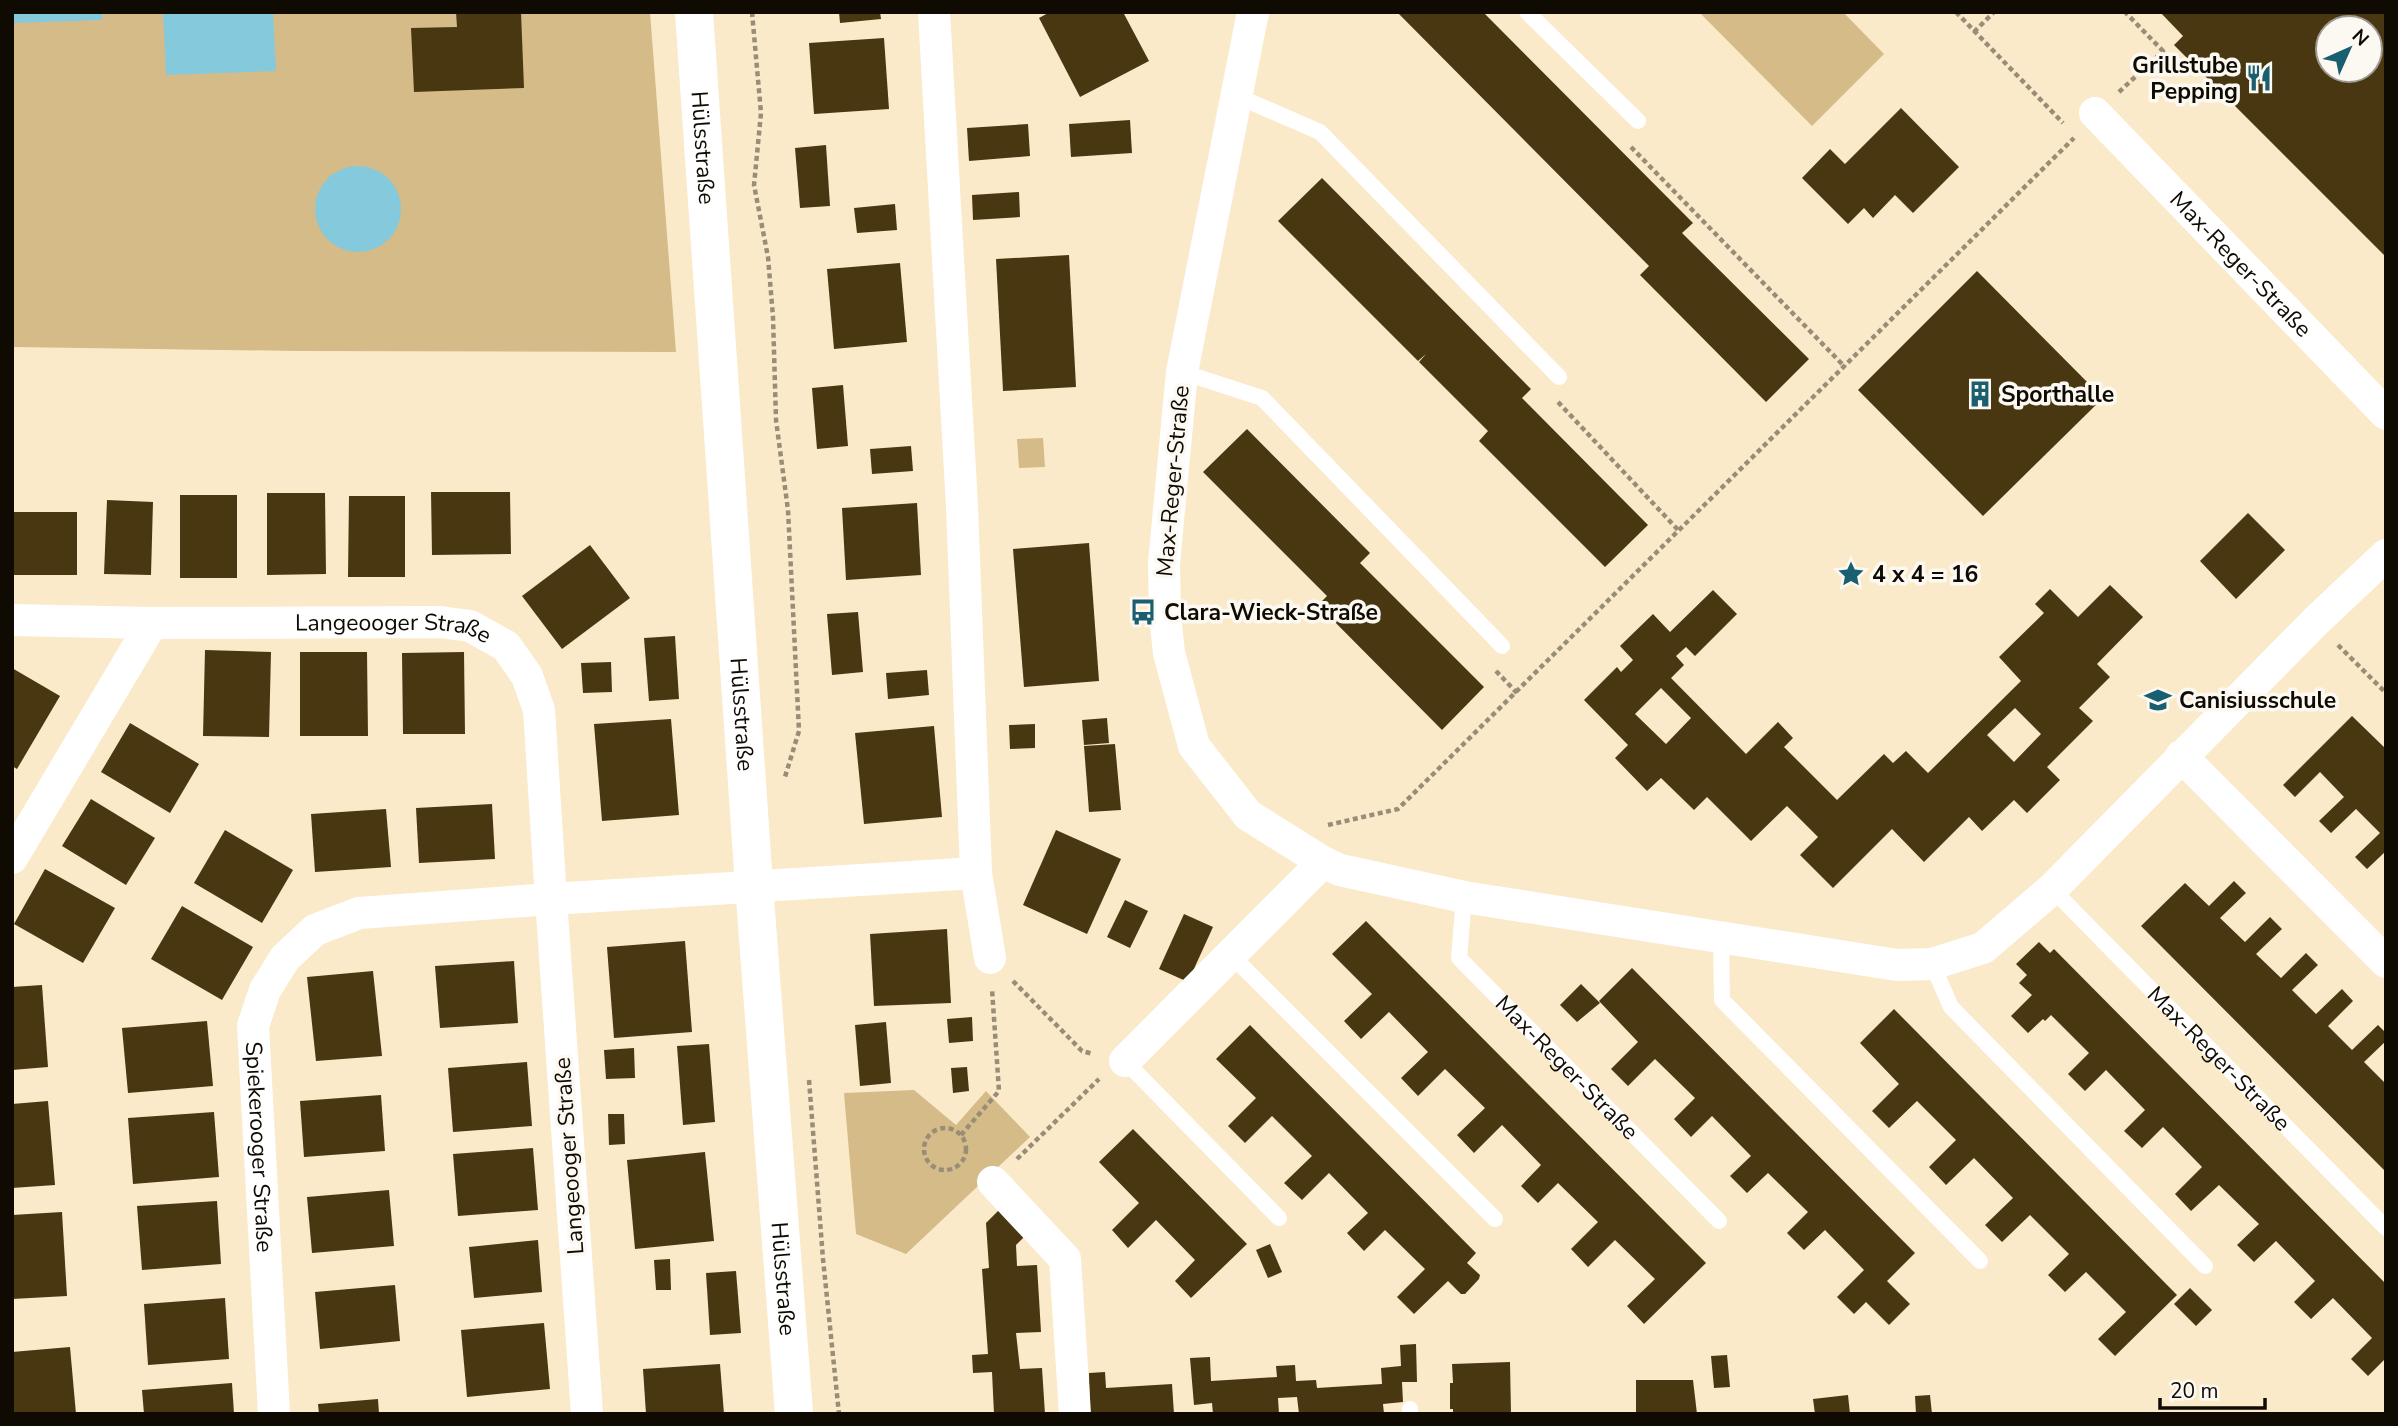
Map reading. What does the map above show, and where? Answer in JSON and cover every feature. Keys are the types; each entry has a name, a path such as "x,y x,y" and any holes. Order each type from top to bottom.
{"street":[{"name":"Hülsstraße","path":"694,12 754,885 794,1414"},
{"path":"934,12 962,506 976,873 990,958"},
{"name":"Max-Reger-Straße","path":"1253,12 1182,372 1164,563 1165,615 1169,653 1194,746 1248,815 1323,862 1340,870 1464,897 1897,965 1932,964 1983,948 2052,889 2315,622 2386,555"},
{"name":"Max-Reger-Straße","path":"2095,113 2386,414"},
{"name":"Langeooger Straße","path":"12,620 152,623 440,622 470,626 506,646 527,676 539,710 587,1414"},
{"path":"12,858 152,623"},
{"path":"2181,757 2386,962"},
{"path":"1125,1061 1323,862"},
{"path":"551,898 976,873"},
{"name":"Spiekerooger Straße","path":"274,1414 253,1026 265,990 285,958 315,930 359,913 551,898"},
{"path":"993,1182 1065,1259 1075,1414"}],"lane":[{"path":"1527,12 1638,121"},
{"path":"1237,96 1320,132 1559,377"},
{"name":"Max-Reger-Straße","path":"1182,372 1262,398 1502,646"},
{"name":"Max-Reger-Straße","path":"2052,889 2386,1228"},
{"name":"Max-Reger-Straße","path":"1464,897 1459,958 1719,1221"},
{"path":"1721,939 1722,1000 1980,1261"},
{"path":"1231,955 1495,1219"},
{"path":"1932,964 1951,1007 2205,1266"},
{"path":"1125,1061 1279,1218"}],"path":[{"path":"752,12 761,113 754,185 769,269 776,420 788,510 799,731 784,779"},
{"path":"1280,835 1398,809 2076,136 1956,12"},
{"path":"1975,32 1994,12"},
{"path":"2095,113 2163,51 2125,12"},
{"path":"1638,121 1622,137 1845,367"},
{"path":"1559,377 1547,390 1680,532"},
{"path":"2315,622 2386,693"},
{"path":"990,958 1082,1051 1125,1061"},
{"path":"961,1135 999,1091 990,958"},
{"path":"993,1182 1110,1069 1125,1061"},
{"path":"808,1074 839,1414"},
{"path":"939,1128 951,1128 961,1135 966,1146 965,1157 957,1167 945,1170 933,1167 925,1158 923,1146 928,1135 939,1128"}],"shaded area":[{"path":"12,12 650,12 676,352 12,347"},
{"path":"1699,12 1843,12 1884,54 1812,126"},
{"path":"1043,438 1045,467 1019,468 1017,439"},
{"path":"914,1090 956,1125 986,1091 1030,1137 906,1254 856,1234 844,1093"}],"water":[{"path":"12,12 102,12 102,20 12,23"},
{"path":"163,12 273,12 276,71 166,75"},
{"path":"350,166 366,166 389,178 398,192 401,209 398,226 389,240 366,252 350,252 334,245 322,233 315,217 315,201 322,185 334,173"}],"building":[{"path":"456,12 521,12 524,88 414,92 411,28 457,27"},
{"path":"839,12 880,12 881,19 840,23"},
{"path":"1050,12 1123,12 1149,61 1080,97 1039,18"},
{"path":"1397,12 1483,12 1693,223 1682,233 1809,359 1766,402 1640,275 1649,266"},
{"path":"2160,12 2382,12 2384,14 2386,16 2386,257 2174,45 2183,36"},
{"path":"884,38 889,109 814,114 809,43"},
{"path":"1901,108 1959,167 1913,213 1895,195 1873,218 1864,208 1848,224 1802,178 1830,149 1845,164"},
{"path":"1130,120 1132,153 1071,157 1069,124"},
{"path":"1028,124 1030,156 969,161 967,128"},
{"path":"826,145 830,206 800,208 795,148"},
{"path":"1322,178 1531,389 1522,398 1648,525 1605,567 1479,441 1488,431 1419,362 1426,354 1418,361 1278,221"},
{"path":"1019,192 1020,217 973,220 972,195"},
{"path":"895,204 897,230 857,233 854,208"},
{"path":"1069,255 1076,387 1003,391 996,259"},
{"path":"900,263 907,342 834,349 827,269"},
{"name":"Sporthalle","path":"1977,271 2103,398 1983,516 1858,390"},
{"path":"843,385 848,446 817,449 812,388"},
{"path":"1247,429 1370,553 1360,563 1484,687 1442,730 1318,605 1327,596 1203,472"},
{"path":"911,446 913,471 872,474 870,449"},
{"path":"431,492 510,492 511,554 432,555"},
{"path":"267,493 325,493 326,574 267,575"},
{"path":"180,495 237,495 237,578 180,578"},
{"path":"349,496 405,496 405,577 348,577"},
{"path":"107,500 153,502 151,575 104,574"},
{"path":"917,503 921,575 846,580 842,508"},
{"path":"12,512 77,512 77,575 12,575"},
{"path":"2248,513 2285,550 2236,599 2200,561"},
{"path":"1089,543 1099,681 1024,687 1013,549"},
{"path":"590,545 630,598 562,649 522,596"},
{"path":"2110,585 2143,617 2097,664 2110,677 2079,708 2093,721 2047,767 2060,780 2027,813 2014,800 1982,831 1969,817 1924,862 1892,829 1833,888 1800,855 1818,837 1787,806 1751,841 1707,797 1694,810 1661,778 1647,791 1615,758 1628,745 1584,700 1617,667 1621,672 1633,660 1620,646 1653,614 1670,632 1713,590 1737,614 1695,656 1686,647 1676,656 1684,665 1671,678 1746,754 1778,722 1793,738 1784,747 1837,800 1884,754 1893,763 1906,751 1928,773 2021,681 1999,657 2044,613 2035,604 2050,589 2078,617","holes":["1661,688 1691,718 1666,744 1635,714","2015,708 2041,734 2014,762 1987,735"]},
{"path":"858,612 863,672 832,675 827,614"},
{"path":"675,636 679,699 649,701 644,638"},
{"path":"205,650 271,652 269,737 203,736"},
{"path":"300,652 367,652 368,736 300,736"},
{"path":"464,652 465,734 403,734 402,653"},
{"path":"611,662 612,692 583,693 581,663"},
{"path":"12,668 60,696 17,769 12,766"},
{"path":"927,670 929,695 888,699 886,673"},
{"path":"2352,716 2386,749 2386,851 2367,869 2355,857 2380,833 2356,809 2331,833 2319,821 2344,797 2320,772 2295,797 2283,785"},
{"path":"1107,718 1109,743 1084,745 1082,720"},
{"path":"671,719 679,815 602,821 594,724"},
{"path":"130,723 199,764 170,813 101,772"},
{"path":"1035,724 1035,748 1010,749 1009,725"},
{"path":"934,726 942,817 864,824 855,733"},
{"path":"1115,744 1121,810 1089,812 1084,746"},
{"path":"91,799 155,838 126,885 62,846"},
{"path":"492,804 495,859 419,863 416,808"},
{"path":"386,809 391,867 315,872 311,814"},
{"path":"225,830 293,870 262,923 194,883"},
{"path":"1056,830 1121,859 1087,934 1023,905"},
{"path":"45,869 115,908 83,963 14,924"},
{"path":"2234,881 2246,893 2220,918 2245,942 2270,917 2282,929 2256,954 2281,978 2306,953 2318,965 2292,990 2316,1014 2342,989 2353,1001 2328,1026 2352,1050 2378,1025 2386,1033 2386,1041 2364,1062 2386,1084 2386,1172 2141,926 2185,883 2209,906"},
{"path":"1125,900 1148,911 1130,948 1107,937"},
{"path":"182,906 253,947 222,1000 151,959"},
{"path":"1184,914 1213,927 1188,982 1159,969"},
{"path":"1366,921 1706,1263 1644,1324 1627,1306 1655,1279 1615,1240 1588,1267 1571,1249 1598,1222 1558,1183 1538,1203 1521,1186 1541,1165 1502,1125 1474,1153 1457,1135 1485,1108 1445,1069 1418,1096 1401,1078 1428,1052 1389,1012 1361,1039 1344,1021 1372,994 1332,954"},
{"path":"947,929 951,1003 874,1006 870,934"},
{"path":"685,941 692,1032 614,1038 607,947"},
{"path":"2039,942 2050,953 2054,949 2386,1284 2386,1358 2368,1376 2351,1359 2372,1338 2333,1298 2311,1319 2294,1302 2315,1281 2276,1241 2254,1262 2237,1245 2259,1224 2219,1185 2191,1211 2175,1194 2202,1167 2163,1127 2142,1148 2124,1131 2145,1110 2106,1070 2085,1091 2068,1074 2089,1053 2051,1015 2028,1033 2011,1016 2032,995 2019,983 2027,975 2016,964"},
{"path":"514,961 518,1023 440,1028 435,966"},
{"path":"1632,968 1915,1253 1887,1281 1910,1304 1889,1325 1866,1302 1854,1314 1837,1297 1864,1270 1825,1230 1804,1250 1787,1233 1808,1212 1768,1173 1747,1193 1730,1176 1751,1156 1712,1116 1691,1137 1674,1119 1695,1098 1655,1059 1628,1086 1611,1069 1638,1042 1599,1001"},
{"path":"373,971 382,1056 316,1061 307,977"},
{"path":"1581,984 1600,1003 1577,1022 1560,1005"},
{"path":"42,985 48,1067 12,1070 12,987"},
{"path":"1894,1009 2177,1295 2115,1356 2098,1339 2126,1312 2086,1272 2065,1292 2048,1275 2069,1254 2030,1215 2002,1242 1985,1225 2013,1198 1974,1158 1946,1185 1929,1167 1956,1140 1917,1101 1889,1128 1872,1111 1899,1084 1860,1043"},
{"path":"972,1017 973,1041 949,1043 947,1019"},
{"path":"207,1021 213,1086 128,1093 122,1028"},
{"path":"886,1022 891,1083 860,1086 855,1025"},
{"path":"1250,1025 1476,1253 1467,1263 1480,1275 1479,1279 1465,1294 1461,1294 1448,1281 1414,1314 1397,1297 1425,1269 1385,1230 1364,1251 1347,1233 1368,1213 1329,1173 1302,1200 1284,1183 1312,1156 1272,1116 1245,1143 1228,1126 1256,1098 1216,1059"},
{"path":"709,1044 715,1122 683,1125 677,1046"},
{"path":"634,1048 635,1078 606,1079 604,1050"},
{"path":"527,1062 532,1126 453,1132 448,1068"},
{"path":"967,1067 969,1091 953,1093 951,1068"},
{"path":"381,1095 385,1151 304,1157 300,1101"},
{"path":"48,1101 55,1185 12,1188 12,1104"},
{"path":"214,1112 219,1177 133,1184 128,1118"},
{"path":"608,1114 624,1114 625,1144 609,1145"},
{"path":"1133,1129 1247,1244 1191,1298 1175,1281 1195,1260 1156,1220 1128,1248 1112,1230 1139,1203 1099,1162"},
{"path":"533,1148 538,1210 458,1216 453,1154"},
{"path":"705,1152 714,1241 635,1249 627,1160"},
{"path":"389,1190 394,1246 312,1253 307,1197"},
{"path":"217,1201 221,1264 142,1270 137,1206"},
{"path":"1003,1206 1029,1232 1016,1245 1017,1266 1037,1265 1041,1332 1016,1333 1020,1369 1042,1368 1045,1414 994,1414 992,1372 973,1373 972,1355 988,1354 982,1269 989,1268 986,1223"},
{"path":"62,1212 67,1296 12,1299 12,1215"},
{"path":"538,1240 542,1292 474,1298 469,1247"},
{"path":"1270,1244 1282,1272 1268,1278 1256,1250"},
{"path":"670,1259 671,1290 656,1290 654,1260"},
{"path":"736,1271 741,1333 710,1335 706,1273"},
{"path":"395,1285 400,1341 320,1349 315,1292"},
{"path":"2190,1288 2212,1310 2196,1326 2174,1304"},
{"path":"225,1298 229,1359 148,1365 144,1304"},
{"path":"544,1323 550,1389 467,1397 461,1330"},
{"path":"1416,1344 1417,1382 1402,1382 1403,1402 1383,1404 1384,1414 1299,1414 1297,1397 1278,1398 1279,1414 1213,1414 1212,1403 1194,1405 1190,1358 1210,1357 1211,1381 1277,1377 1276,1366 1295,1365 1296,1381 1316,1380 1317,1388 1382,1384 1381,1368 1401,1366 1400,1345"},
{"path":"70,1347 76,1414 12,1414 12,1352"},
{"path":"1727,1355 1730,1387 1714,1388 1711,1356"},
{"path":"1510,1362 1511,1414 1453,1414 1453,1409 1450,1409 1452,1364"},
{"path":"720,1364 724,1414 646,1414 643,1369"},
{"path":"1105,1372 1106,1388 1172,1384 1174,1414 1090,1414 1089,1373"},
{"path":"1636,1380 1693,1380 1697,1414 1636,1414"},
{"path":"232,1383 234,1414 144,1414 142,1390"},
{"path":"1848,1395 1850,1414 1815,1414 1813,1399"},
{"path":"1930,1395 1932,1414 1916,1414 1915,1396"},
{"path":"378,1399 379,1414 319,1414 318,1404"}],"place":[{"name":"Grillstube Pepping","path":"2259,78"},
{"name":"Sporthalle","path":"1980,394"},
{"name":"4 x 4 = 16","path":"1851,574"},
{"name":"Clara-Wieck-Straße","path":"1143,612"},
{"name":"Canisiusschule","path":"2158,700"}]}
